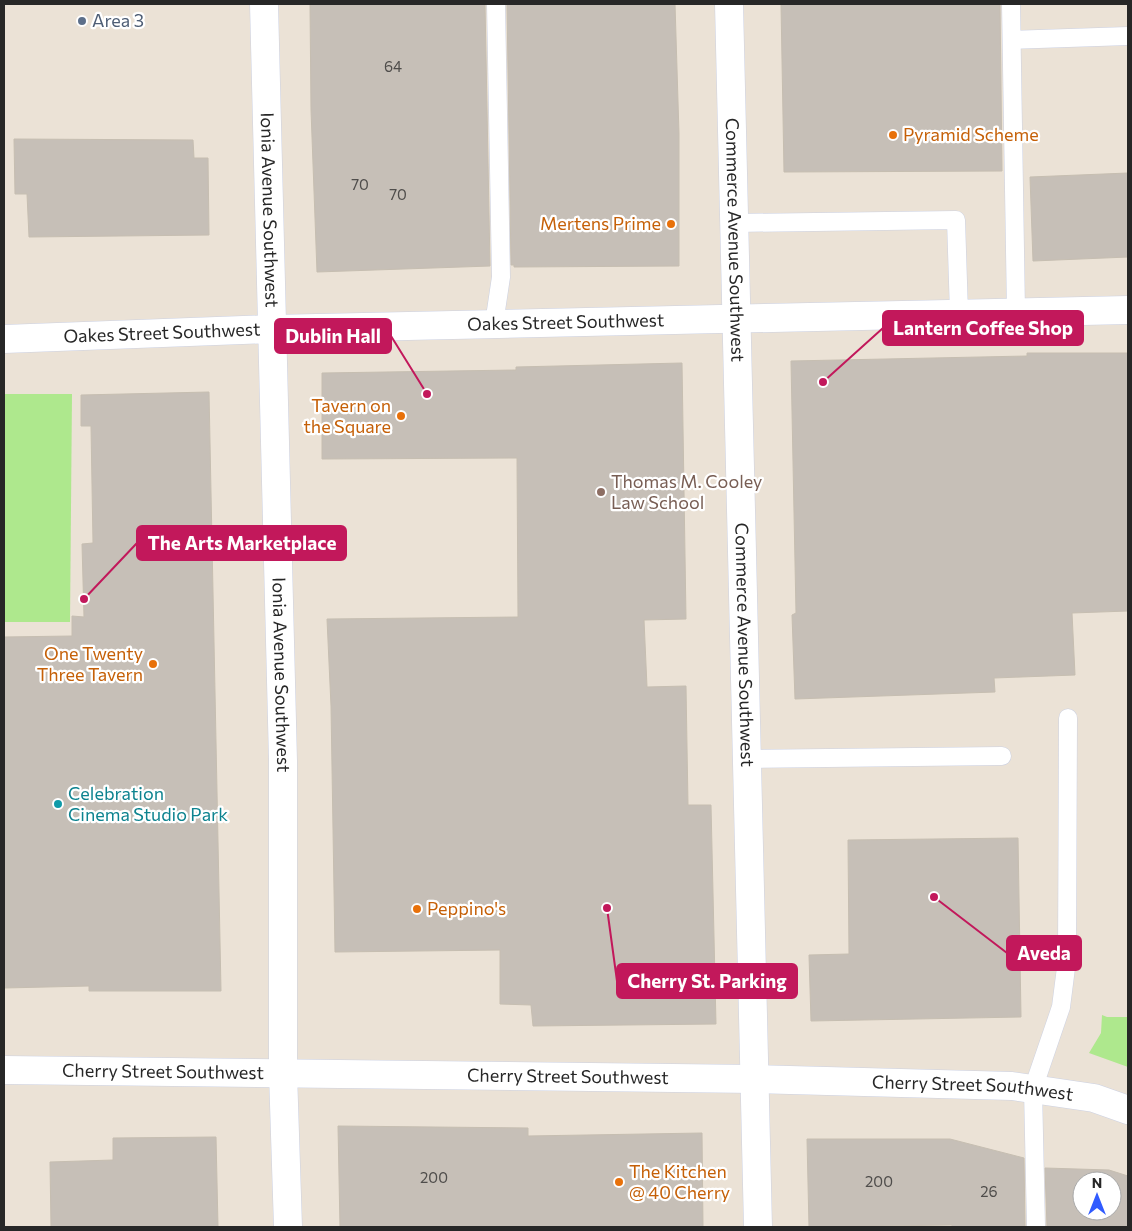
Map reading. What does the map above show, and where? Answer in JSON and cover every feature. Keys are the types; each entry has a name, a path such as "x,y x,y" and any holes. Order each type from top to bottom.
{"street":[{"name":"Ionia Avenue Southwest","path":"264,4 282,752 283,1073 288,1227"},
{"name":"Commerce Avenue Southwest","path":"730,4 758,1227"},
{"name":"Oakes Street Southwest","path":"4,339 272,329 1128,310"},
{"name":"Cherry Street Southwest","path":"4,1070 755,1079 1012,1086 1094,1098 1128,1110"}],"lane":[{"path":"494,324 502,277 496,4"},
{"path":"1011,4 1016,312"},
{"path":"1012,40 1128,36"},
{"path":"735,223 956,220 959,313"},
{"path":"1036,1227 1034,1089 1061,1007 1067,960 1068,718"},
{"path":"747,760 1002,756"}],"green space":[{"path":"4,394 72,394 70,622 4,622"},
{"path":"1102,1015 1107,1017 1128,1017 1128,1067 1089,1053 1101,1033"}],"building":[{"path":"310,4 485,4 490,266 317,272 311,110"},
{"path":"507,4 675,4 679,134 679,266 514,267 514,265 511,265"},
{"path":"781,4 1000,4 1002,171 784,172"},
{"path":"14,139 193,140 194,158 208,158 209,235 29,237 27,194 15,194"},
{"path":"1128,173 1128,257 1033,261 1030,177"},
{"path":"1027,353 1128,353 1128,611 1072,613 1075,675 994,678 995,692 795,699 792,615 796,613 791,361 1027,356"},
{"path":"682,363 686,619 644,620 647,687 686,686 688,805 711,805 716,1024 533,1026 531,1005 500,1004 500,950 335,952 331,706 327,619 518,617 517,458 322,459 322,373 516,370 516,367"},
{"path":"209,392 221,991 89,991 89,986 4,988 4,637 72,636 72,616 84,617 82,544 93,543 91,426 81,426 81,395"},
{"path":"1018,838 1021,1017 811,1021 809,955 849,954 848,840"},
{"path":"338,1126 528,1128 528,1136 702,1133 703,1227 340,1227"},
{"path":"216,1137 218,1227 51,1227 50,1162 113,1160 113,1138"},
{"path":"807,1139 950,1139 1024,1158 1025,1227 952,1227 952,1225 809,1227"},
{"path":"1045,1168 1112,1171 1072,1171 1072,1221 1122,1221 1122,1174 1128,1176 1128,1227 1047,1227"}],"place":[{"name":"Area 3","path":"82,21"},
{"name":"Pyramid Scheme","path":"893,135"},
{"name":"Mertens Prime","path":"671,224"},
{"name":"Lantern Coffee Shop","path":"823,382"},
{"name":"Dublin Hall","path":"427,394"},
{"name":"Tavern on the Square","path":"401,416"},
{"name":"Thomas M. Cooley Law School","path":"601,492"},
{"name":"The Arts Marketplace","path":"84,599"},
{"name":"One Twenty Three Tavern","path":"153,664"},
{"name":"Celebration Cinema Studio Park","path":"58,804"},
{"name":"Aveda","path":"934,897"},
{"name":"Cherry St. Parking","path":"607,908"},
{"name":"Peppino's","path":"417,909"},
{"name":"The Kitchen @ 40 Cherry","path":"619,1182"}]}
